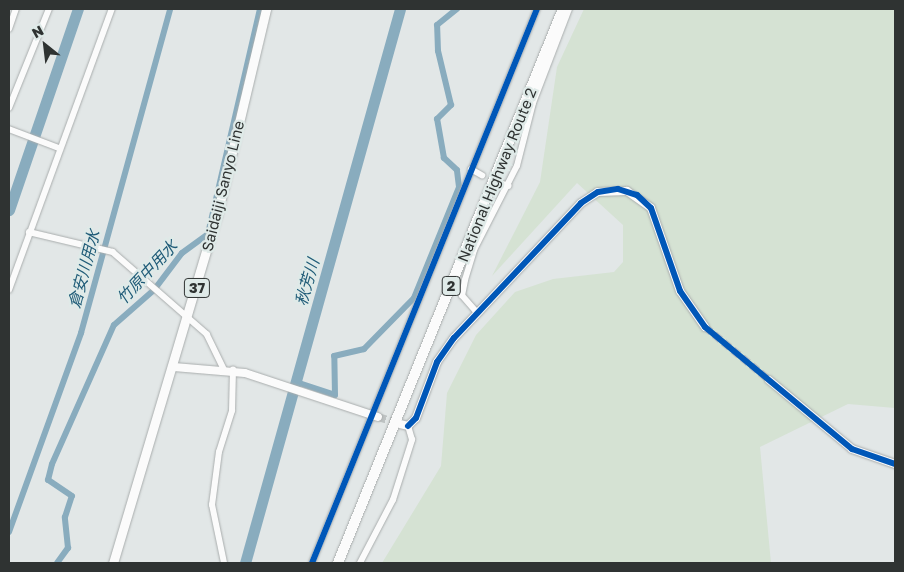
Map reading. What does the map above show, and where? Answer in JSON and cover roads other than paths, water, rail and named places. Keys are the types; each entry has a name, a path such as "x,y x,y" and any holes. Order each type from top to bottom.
{"highway":[{"name":"National Highway Route 2","path":"338,563 563,9"}],"main road":[{"name":"Saidaiji Sanyo Line","path":"113,563 189,316 266,9"}],"street":[{"path":"9,29 10,21 16,9"},
{"path":"9,108 49,9"},
{"path":"9,290 59,148 112,9"},
{"path":"312,563 370,414 538,9"},
{"path":"476,313 462,296 464,280 474,250 509,186 533,103 569,9"},
{"path":"9,129 59,148"},
{"path":"471,169 482,175"},
{"path":"500,183 509,186"},
{"path":"360,563 393,500 412,440 404,425 416,418 444,349 581,203 598,192 618,189 637,195 651,208 680,291 705,327"},
{"path":"30,232 107,249 189,316 217,347 224,369"},
{"path":"174,366 233,370 378,417"},
{"path":"224,563 212,505 219,452 232,411 233,370"},
{"path":"769,380 852,449 895,464"}],"waterway":[{"path":"9,210 78,9"},
{"name":"倉安川用水","path":"9,532 81,333 170,9"},
{"name":"竹原中用水","path":"57,563 68,548 65,517 72,496 48,480 52,464 114,325 154,290 182,253 208,234 260,9"},
{"name":"秋芳川","path":"245,563 400,9"},
{"path":"296,382 335,395 334,356 364,349 414,298 459,187 457,170 444,158 437,119 451,105 438,51 437,25 457,9"}],"tunnel":[{"path":"705,327 769,380"},
{"path":"378,417 398,423"}]}
